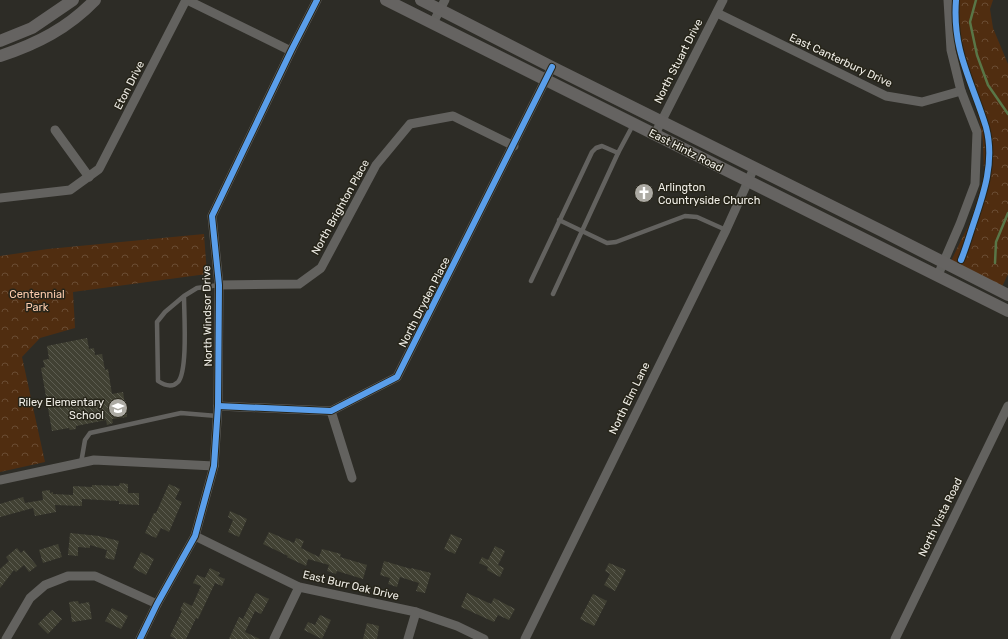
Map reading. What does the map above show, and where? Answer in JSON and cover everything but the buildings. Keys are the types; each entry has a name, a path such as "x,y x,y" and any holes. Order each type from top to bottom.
{"main road":[{"path":"0,41 32,28 73,0"},
{"path":"0,56 26,48 51,35 68,24 95,0"},
{"name":"East Hintz Road","path":"386,0 1008,311"},
{"name":"East Hintz Road","path":"421,0 442,5 552,67 661,120 1008,295"}],"street":[{"name":"Eton Drive","path":"0,198 70,190 99,169 186,0 291,51"},
{"name":"North Windsor Drive","path":"140,639 195,536 214,466 218,406 219,285 212,216 317,0"},
{"name":"North Stuart Drive","path":"655,134 723,0"},
{"path":"938,275 975,184 977,132 961,91 951,50 948,0"},
{"path":"433,24 442,5"},
{"name":"East Canterbury Drive","path":"717,13 886,96 922,102 961,91"},
{"name":"North Dryden Place","path":"331,412 397,377 514,146 552,67"},
{"name":"North Brighton Place","path":"219,285 299,284 321,268 376,165 410,124 453,116 514,146"},
{"path":"55,130 89,177"},
{"name":"North Elm Lane","path":"524,639 726,230 754,168"},
{"path":"218,406 331,412 352,478"},
{"name":"North Vista Road","path":"895,639 1008,406"},
{"path":"0,480 94,460 214,466"},
{"name":"East Burr Oak Drive","path":"195,536 299,587 416,612 457,626 484,639"},
{"path":"6,639 30,598 46,585 68,576 95,576 158,604"},
{"path":"274,639 299,587"},
{"path":"408,639 416,612"}],"lane":[{"path":"553,294 618,153 634,124"},
{"path":"531,281 592,152 596,148 602,146 618,153"},
{"path":"560,220 607,243 616,242 685,216 697,217 726,230"},
{"path":"184,296 184,366 177,382 173,385 164,384 158,381 157,322 165,312 184,296 197,288 219,285"},
{"path":"80,463 85,440 90,433 181,413 217,416"}],"green space":[{"path":"955,0 993,0 990,9 993,28 1008,64 1008,274 1002,287 951,261 970,222 984,173 983,142 980,124 974,99 964,75 954,30"},
{"name":"Centennial Park","path":"204,234 207,274 73,292 75,328 40,338 22,357 45,462 0,472 0,256 48,249"}],"waterway":[{"path":"976,0 970,22 977,55 988,85 1008,114"},
{"path":"995,263 996,242 1008,213"}],"cycle path":[{"path":"140,639 157,604 195,536 214,466 218,406 219,285 212,216 317,0"},
{"path":"956,0 957,35 960,50 986,127 989,152 989,165 984,189 961,260"},
{"path":"218,406 331,411 397,377 552,67"}],"place":[{"name":"Arlington Countryside Church","path":"644,193"},
{"name":"Riley Elementary School","path":"118,408"}]}
